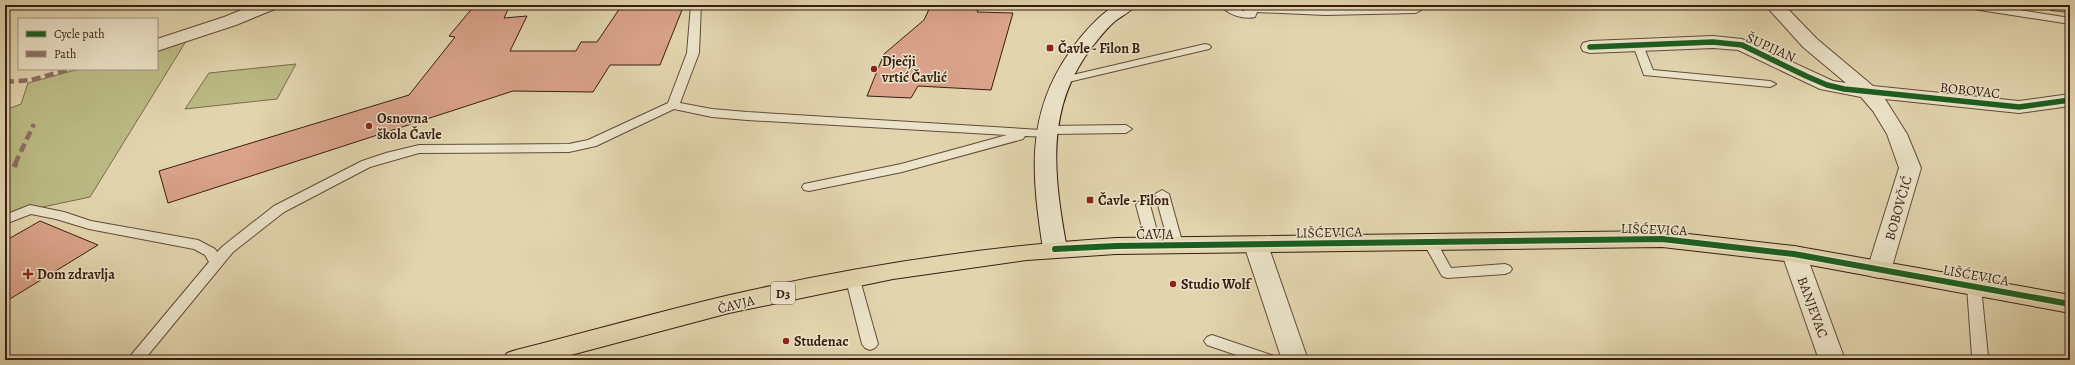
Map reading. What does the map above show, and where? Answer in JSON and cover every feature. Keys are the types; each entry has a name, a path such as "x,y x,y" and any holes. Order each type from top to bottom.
{"main road":[{"name":"LIŠĆEVICA","path":"1256,245 1662,239 1794,254 2070,304"},
{"name":"ČAVJA","path":"525,359 760,297 978,258 1055,249 1256,245"}],"street":[{"path":"158,45 230,21 269,5"},
{"path":"1055,249 1041,132 1058,92 1080,51 1105,22 1127,5"},
{"name":"BOBOVČIĆ","path":"1774,5 1810,43 1867,92 1882,108 1897,134 1910,168 1879,270"},
{"name":"ŠUPIJAN","path":"1590,47 1713,42 1742,45 1826,85 1867,92"},
{"name":"BOBOVAC","path":"1867,92 2019,107 2070,100"},
{"path":"1256,245 1295,360"},
{"name":"BANJEVAC","path":"1794,254 1832,360"}],"lane":[{"path":"673,105 693,53 696,5"},
{"path":"1225,5 1238,13 1265,17 1363,20"},
{"path":"1968,5 2070,21"},
{"path":"2050,5 2056,8 2070,9"},
{"path":"1244,14 1255,9 1325,12 1416,10"},
{"path":"1638,45 1648,73 1770,84"},
{"path":"1064,80 1205,47"},
{"path":"135,360 228,248 246,233 279,209 366,164 419,149 569,148 592,143 673,105 712,113 747,116 1041,132 1126,130"},
{"path":"809,187 902,168 1041,132"},
{"path":"1162,194 1165,246"},
{"path":"1143,205 1165,246"},
{"path":"5,220 30,209 59,215 89,225 198,245 210,252 217,262"},
{"path":"1430,242 1447,273 1505,269"},
{"path":"853,280 870,344"},
{"path":"1974,287 1980,356"},
{"path":"1212,341 1268,360"}],"shaded area":[{"path":"188,38 90,197 5,215 5,110 21,104 28,83 75,70 158,70 158,47"},
{"path":"296,64 277,99 185,109 209,73"}],"building":[{"path":"475,5 510,5 504,18 527,16 510,51 576,51 581,42 597,42 622,5 684,5 660,65 610,65 593,92 513,91 168,203 159,171 409,95 455,37 449,36"},
{"path":"931,5 980,5 977,12 1013,13 991,90 918,86 911,98 867,96 884,54 924,20"},
{"name":"Dom zdravlja","path":"40,221 98,245 5,302 5,241"}],"marked path":[{"path":"5,82 31,80 67,70"},
{"path":"14,167 34,124"}],"cycle path":[{"path":"1590,47 1713,42 1742,45 1806,76 1827,85 1844,89 2019,107 2070,100"},
{"path":"1055,249 1116,246 1662,239 1794,254 2070,304"}],"place":[{"name":"Čavle - Filon B","path":"1050,48"},
{"name":"Dječji vrtić Čavlić","path":"874,69"},
{"name":"Osnovna škola Čavle","path":"369,126"},
{"name":"Čavle - Filon","path":"1090,200"},
{"name":"Dom zdravlja","path":"28,274"},
{"name":"Studio Wolf","path":"1173,284"},
{"name":"Studenac","path":"786,341"}]}
